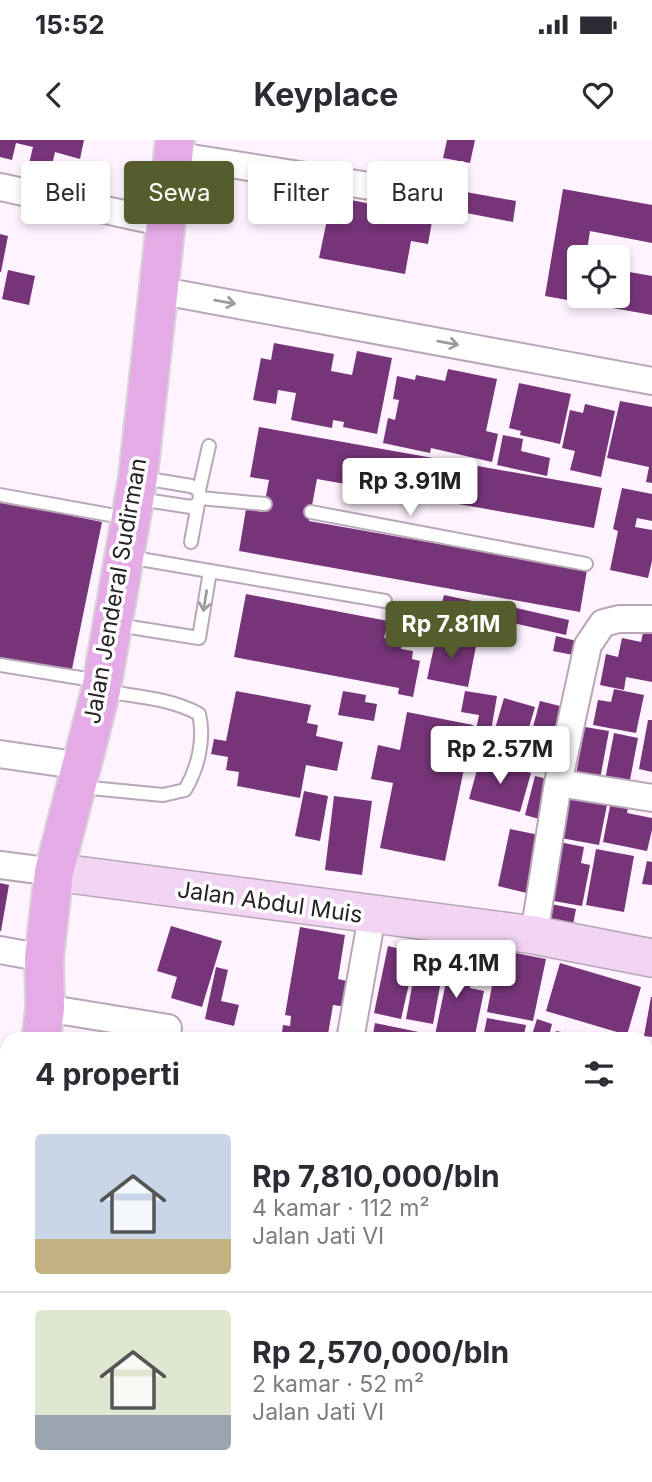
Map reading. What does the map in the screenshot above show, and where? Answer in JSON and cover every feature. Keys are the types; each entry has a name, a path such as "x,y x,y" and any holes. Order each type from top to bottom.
{"main road":[{"name":"Jalan Jenderal Sudirman","path":"43,1024 44,958 54,872 102,686 125,556 165,224"}],"street":[{"path":"174,147 367,185"},
{"path":"0,187 124,214"},
{"path":"157,290 652,381"},
{"path":"534,935 558,783 588,645 603,623 619,619 652,619"},
{"path":"0,754 80,776"},
{"path":"558,783 652,798"},
{"path":"0,865 54,872"},
{"name":"Jalan Abdul Muis","path":"54,872 372,916 534,935 652,958"},
{"path":"351,1032 372,916"},
{"path":"0,950 44,958"},
{"path":"43,1024 168,1028"}],"lane":[{"path":"191,542 209,446"},
{"path":"134,498 191,486 199,497 265,504"},
{"path":"0,495 134,498 191,507 199,497"},
{"path":"311,512 586,564"},
{"path":"125,556 385,601"},
{"path":"113,624 199,638 210,571"},
{"path":"0,665 149,697 186,707 199,714 202,729 195,774 186,790 163,794 80,776"}],"building":[{"path":"0,140 84,140 80,159 55,152 53,161 30,161 33,147 16,143 12,160 0,157"},
{"path":"447,140 475,140 470,163 443,158"},
{"path":"563,189 652,205 652,243 590,231 588,245 567,245 567,300 545,296"},
{"path":"468,192 516,201 513,222 468,213"},
{"path":"353,200 367,203 367,224 432,224 428,244 411,241 405,274 319,258 326,224 353,224"},
{"path":"0,234 8,236 1,272 0,272"},
{"path":"8,270 35,276 29,305 2,299"},
{"path":"630,272 652,276 652,315 613,308 630,308"},
{"path":"274,343 334,354 331,371 352,375 357,351 392,358 377,434 343,427 344,422 333,420 332,428 291,420 296,393 278,390 276,404 253,400 261,358 271,360"},
{"path":"448,369 497,379 486,431 498,434 492,462 431,448 430,453 383,443 388,418 395,420 399,400 393,399 397,376 415,380 416,375 445,381"},
{"path":"519,383 571,394 560,444 520,435 521,431 509,428"},
{"path":"620,401 652,407 652,483 646,482 649,467 607,458"},
{"path":"585,404 615,411 601,477 570,470 575,451 562,448 570,410 583,413"},
{"path":"259,427 602,488 594,528 317,479 309,521 587,570 580,612 239,551 246,509 263,512 269,480 250,477"},
{"path":"503,435 523,439 521,451 550,458 547,476 497,465"},
{"path":"622,488 652,494 652,521 637,518 635,527 652,530 652,561 648,578 610,570 618,531 613,529"},
{"path":"0,501 102,522 71,674 0,660"},
{"path":"246,594 388,621 384,638 403,642 401,649 413,651 412,659 420,661 413,697 398,694 399,688 234,657"},
{"path":"444,595 509,609 502,643 436,629"},
{"path":"516,608 569,620 566,635 513,623"},
{"path":"644,628 652,630 652,682 626,677 624,690 600,685 606,654 618,657 622,638 641,642"},
{"path":"437,633 455,637 454,641 476,646 468,687 427,679"},
{"path":"556,636 581,642 578,656 553,651"},
{"path":"614,689 644,695 636,733 593,725 598,700 611,702"},
{"path":"236,691 311,705 307,723 318,725 316,736 343,742 337,771 306,765 300,798 237,786 239,772 226,770 228,757 211,754 214,739 226,741"},
{"path":"343,691 366,695 365,702 377,704 374,721 338,715"},
{"path":"465,691 497,696 487,754 472,751 479,715 461,712"},
{"path":"504,698 535,707 521,755 490,746"},
{"path":"540,701 572,709 555,772 523,764"},
{"path":"407,712 473,725 445,861 380,848 393,783 371,779 378,745 400,750"},
{"path":"648,720 652,720 652,772 639,769"},
{"path":"585,727 609,731 600,779 576,774"},
{"path":"614,733 638,738 629,785 605,780"},
{"path":"480,759 531,773 520,812 469,799"},
{"path":"535,776 556,781 546,821 525,815"},
{"path":"304,791 328,796 320,841 295,836"},
{"path":"334,796 372,801 362,875 325,870"},
{"path":"569,797 598,797 597,803 607,805 599,845 561,838"},
{"path":"611,801 629,804 627,813 652,818 647,851 603,842"},
{"path":"510,829 544,836 531,894 498,886"},
{"path":"559,842 584,847 581,863 590,865 582,906 548,900"},
{"path":"596,849 634,856 624,912 586,905"},
{"path":"647,861 652,862 652,885 642,884"},
{"path":"0,883 9,885 1,931 0,931"},
{"path":"551,904 576,909 573,925 548,920"},
{"path":"171,926 222,941 202,1007 171,998 177,977 157,971"},
{"path":"300,927 345,935 338,979 351,982 347,1007 333,1005 328,1032 282,1032 283,1025 290,1026 291,1016 285,1015"},
{"path":"424,939 439,941 436,957 421,954"},
{"path":"388,946 416,953 401,1019 374,1013"},
{"path":"490,948 546,959 533,1021 487,1012 495,970 486,968"},
{"path":"425,956 474,966 470,988 484,991 476,1032 436,1032 447,977 421,972"},
{"path":"560,963 641,987 628,1032 617,1032 546,1011"},
{"path":"216,967 228,970 221,1001 239,1005 234,1026 205,1019"},
{"path":"414,976 441,981 433,1024 406,1019"},
{"path":"651,997 652,997 652,1032 645,1032"},
{"path":"487,1018 526,1025 525,1032 484,1032"},
{"path":"537,1019 552,1024 550,1032 533,1032"},
{"path":"375,1023 418,1032 373,1032"}]}
